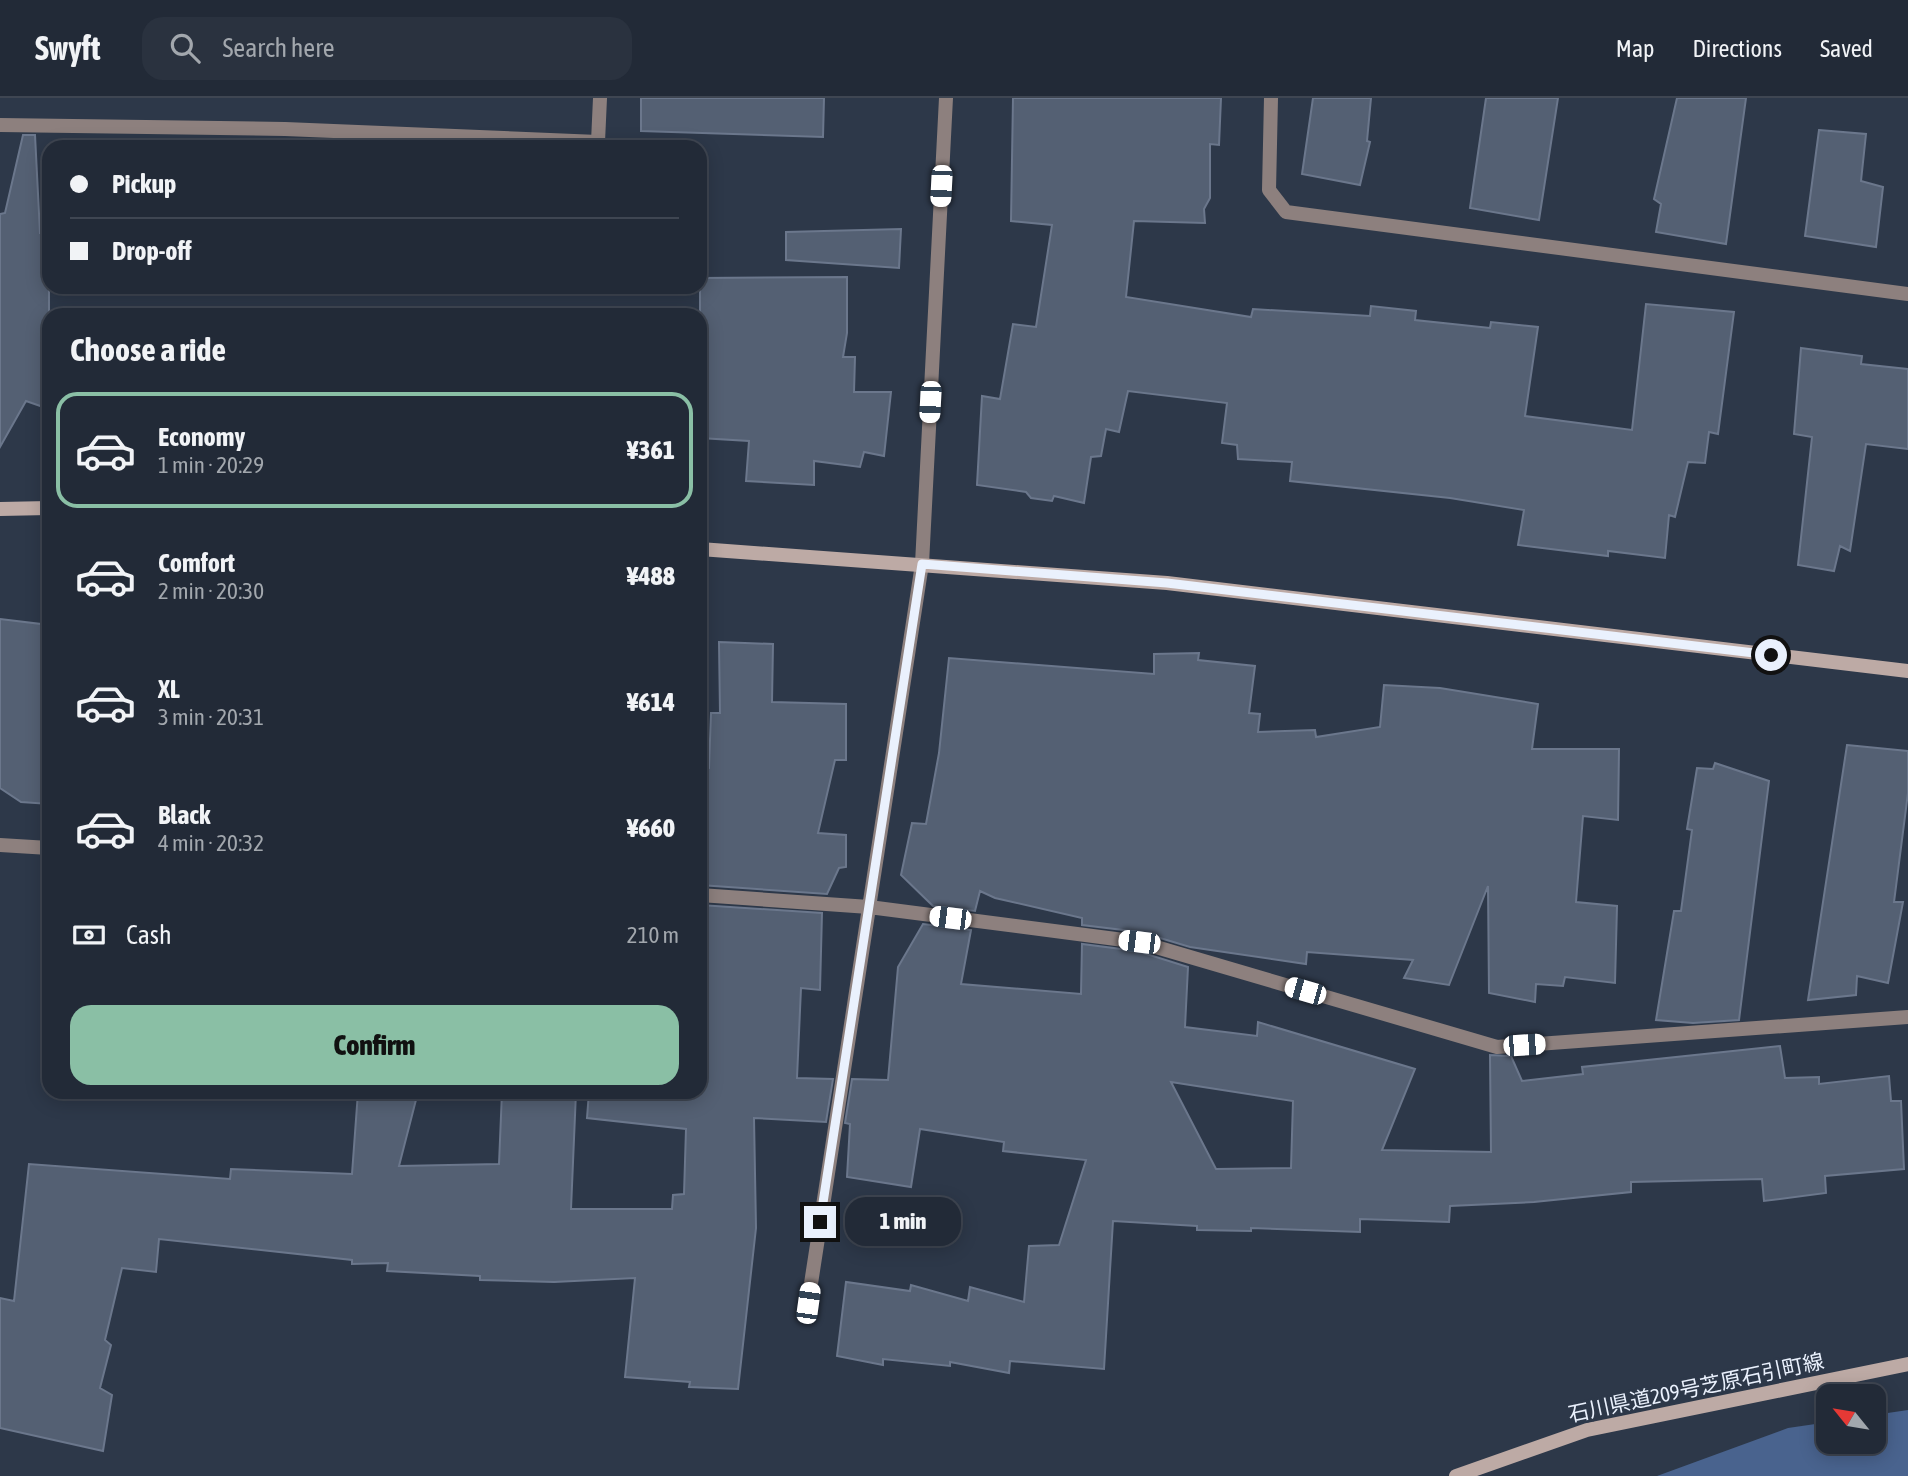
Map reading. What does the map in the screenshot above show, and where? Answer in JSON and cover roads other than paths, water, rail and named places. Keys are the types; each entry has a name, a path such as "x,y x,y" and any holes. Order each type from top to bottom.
{"street":[{"path":"598,140 600,98"},
{"path":"808,1303 922,564 946,98"},
{"path":"1271,98 1269,190 1286,212 1908,294"},
{"path":"0,125 285,128 553,140"},
{"path":"0,509 42,508"},
{"path":"707,549 1167,583 1908,671"},
{"path":"0,845 42,848"},
{"path":"707,895 869,907 1139,942 1497,1047 1908,1017"},
{"name":"石川県道209号芝原石引町線","path":"1456,1476 1587,1430 1908,1364"}]}
